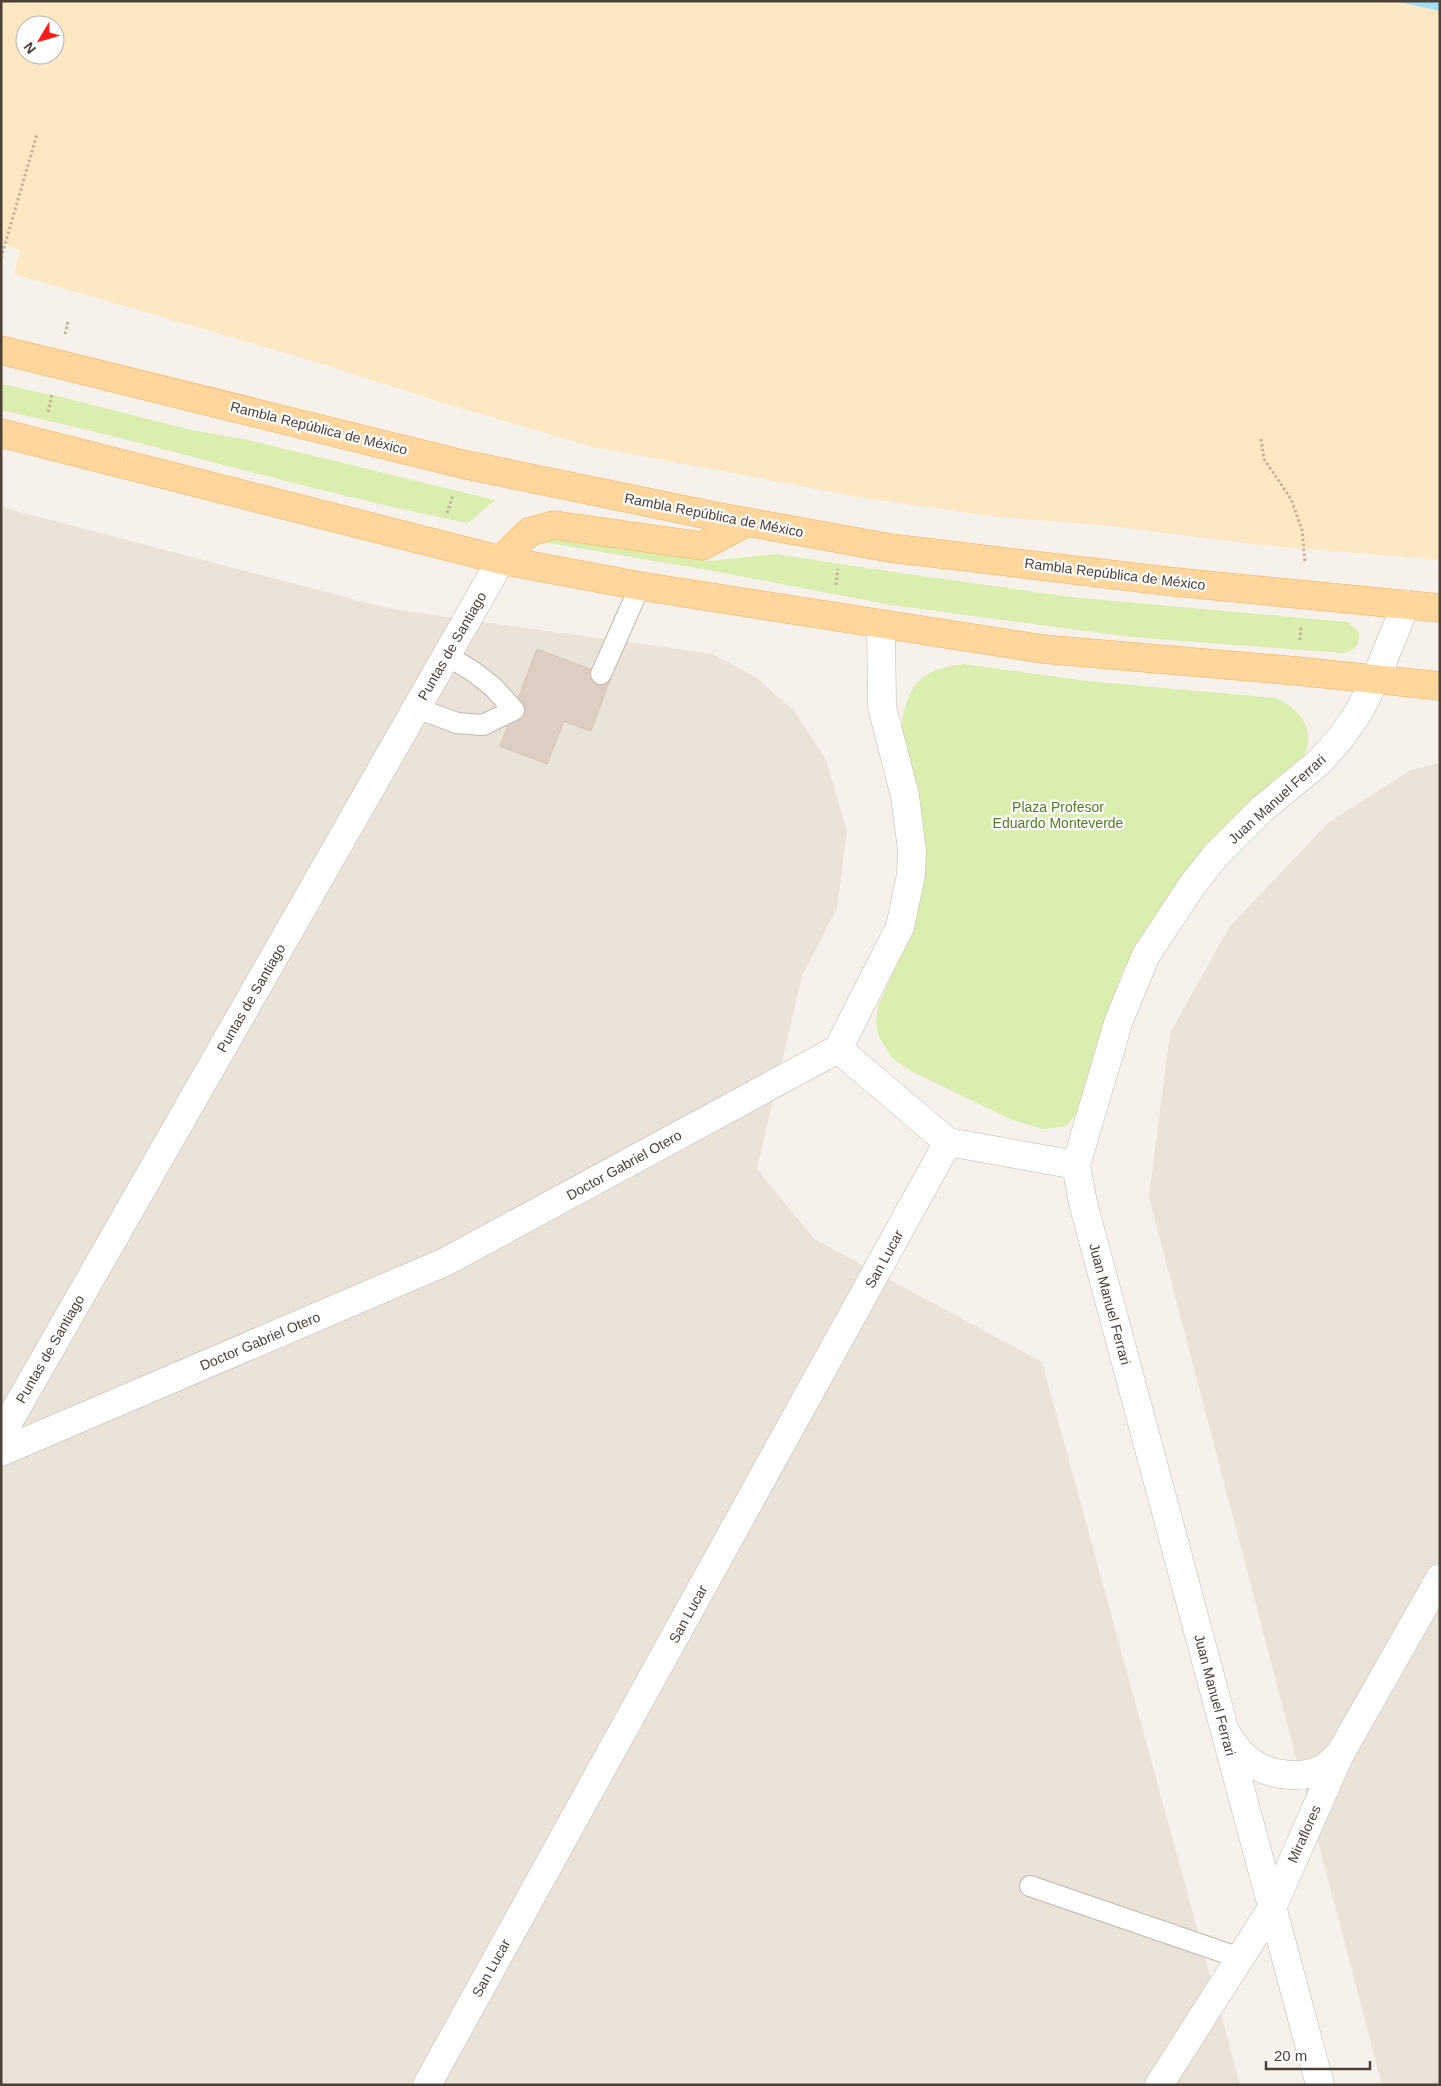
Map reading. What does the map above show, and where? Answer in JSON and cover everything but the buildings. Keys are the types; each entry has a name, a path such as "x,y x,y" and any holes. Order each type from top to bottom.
{"main road":[{"name":"Rambla República de México","path":"1,350 462,464 747,522 890,548 1175,582 1440,608"},
{"path":"1,433 501,560 640,586 1043,649 1376,678 1440,686"},
{"path":"501,560 528,532 554,524 702,546 747,522"}],"street":[{"name":"Puntas de Santiago","path":"1,1435 501,560"},
{"name":"Juan Manuel Ferrari","path":"1320,2085 1083,1203 1076,1165 1119,1020 1151,947 1192,884 1216,855 1262,809 1318,764 1339,740 1358,713 1376,678 1406,604"},
{"path":"881,625 882,706 905,796 912,850 911,875 900,927 838,1049 948,1142 1076,1165"},
{"name":"Doctor Gabriel Otero","path":"1,1452 445,1262 838,1049"},
{"name":"San Lucar","path":"427,2085 948,1142"},
{"name":"Miraflores","path":"1159,2085 1272,1908 1340,1754 1440,1578"},
{"path":"1224,1729 1237,1749 1255,1765 1277,1774 1300,1775 1323,1769 1340,1754"}],"lane":[{"path":"601,674 640,586"},
{"path":"416,708 457,723 483,725 514,710 493,686 446,655"},
{"path":"1030,1886 1240,1958"}],"path":[{"path":"1,258 37,134"},
{"path":"1261,439 1264,459 1292,499 1302,530 1305,594 1297,671"}],"shaded area":[{"path":"1,507 391,609 712,654 756,677 795,712 826,760 847,831 837,908 802,976 757,1169 814,1239 1042,1362 1240,2085 1,2085"},
{"path":"1440,763 1440,2085 1382,2085 1149,1197 1170,1033 1230,926 1328,823 1411,770"}],"green space":[{"path":"1,384 191,430 248,440 495,500 468,523 409,511 60,423 1,410"},
{"path":"544,536 710,561 775,554 1071,597 1348,622 1359,632 1359,641 1356,647 1342,653 1131,637 891,605 708,570 537,541"},
{"name":"Plaza Profesor Eduardo Monteverde","path":"964,664 1087,681 1275,698 1295,710 1306,726 1308,735 1308,745 1298,766 1176,884 1123,970 1098,1039 1086,1100 1081,1109 1066,1126 1042,1129 1010,1119 911,1071 892,1058 879,1037 876,1023 878,1006 913,929 906,755 902,721 908,698 921,679 935,671"}],"sand":[{"path":"1,1 1394,1 1440,11 1440,560 1261,545 1111,526 998,517 864,498 589,446 443,403 319,363 14,274 20,250 1,244"}],"water":[{"path":"1394,1 1440,1 1440,11"}]}
